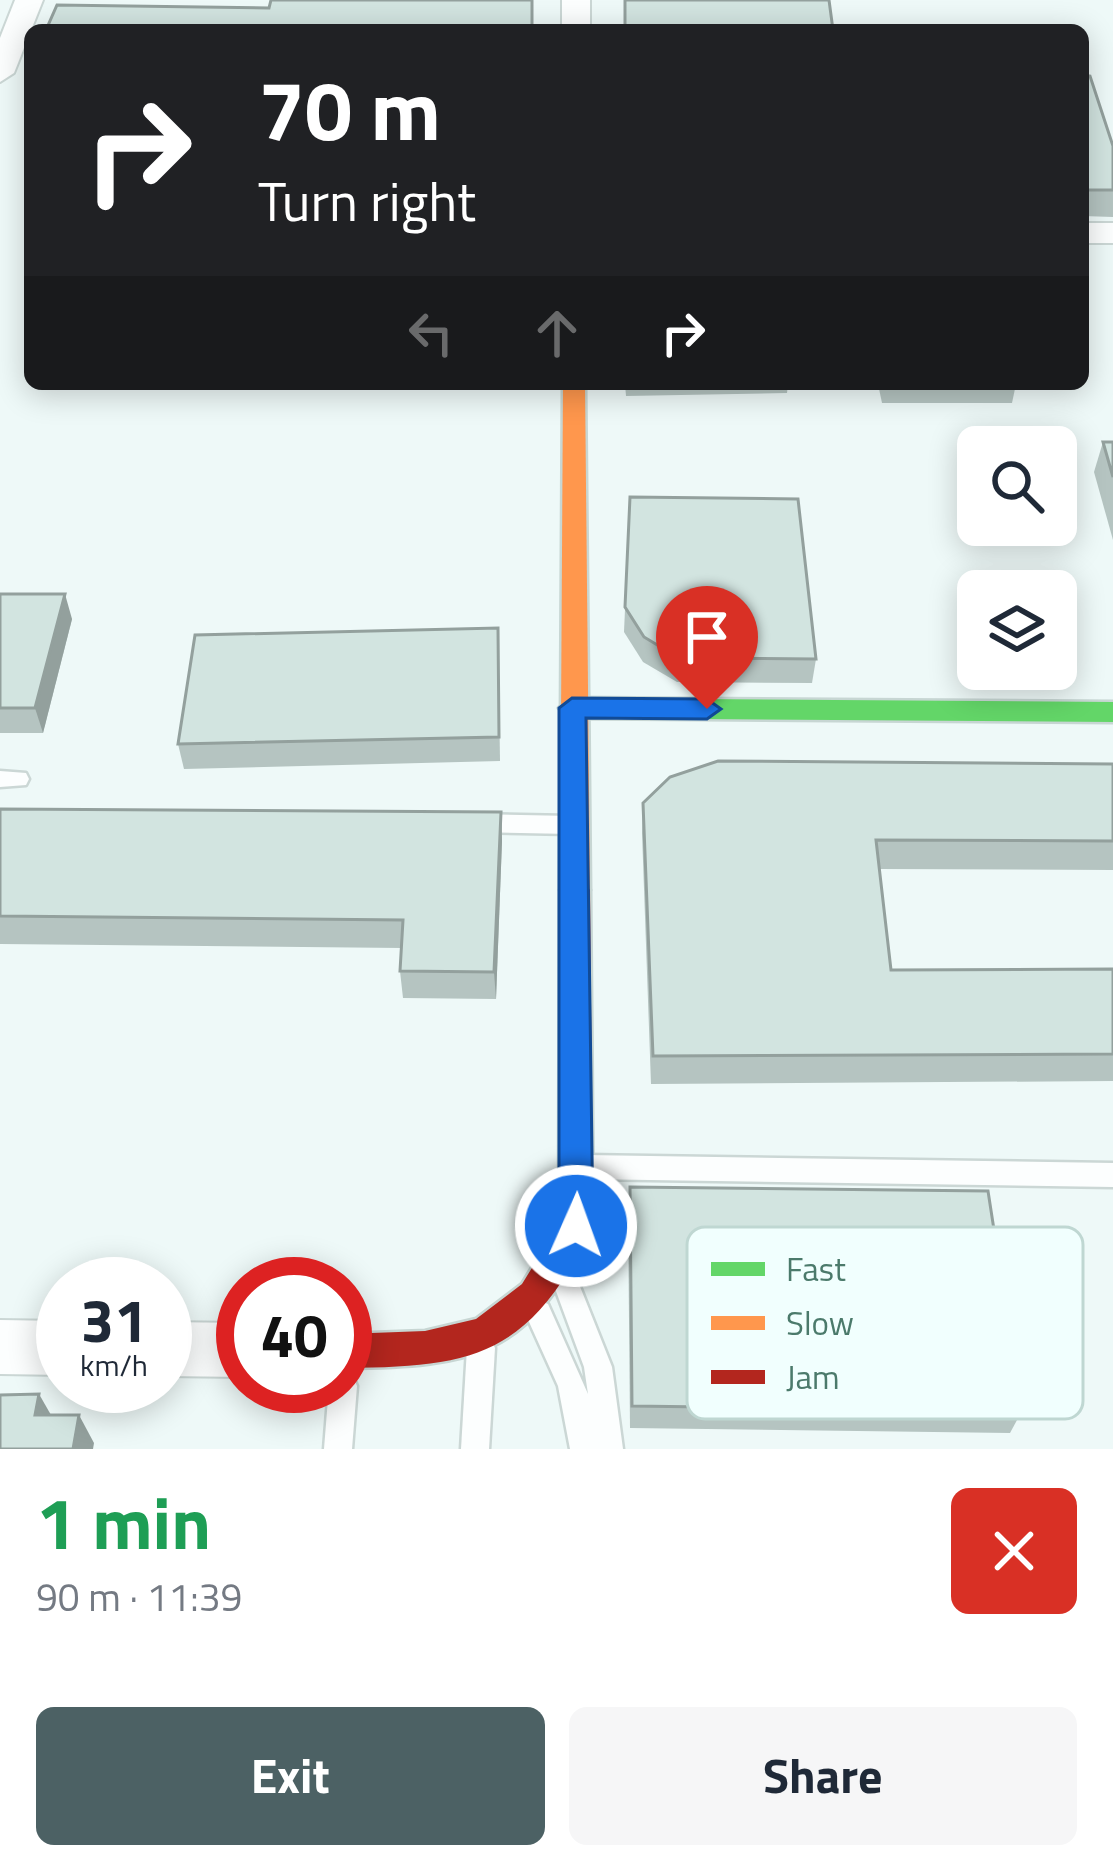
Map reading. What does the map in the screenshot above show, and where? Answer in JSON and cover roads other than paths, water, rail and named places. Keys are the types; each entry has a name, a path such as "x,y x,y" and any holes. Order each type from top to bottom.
{"street":[{"path":"0,73 29,0"},
{"path":"372,1351 431,1351 481,1340 531,1302 559,1269 576,1226 574,390"},
{"path":"572,708 1113,712"},
{"path":"0,1347 36,1348"}],"lane":[{"path":"455,823 572,824"},
{"path":"579,1166 1113,1174"},
{"path":"559,1269 598,1367 609,1449"},
{"path":"531,1302 572,1384 584,1449"},
{"path":"475,1449 481,1340"},
{"path":"338,1449 341,1413"}]}
